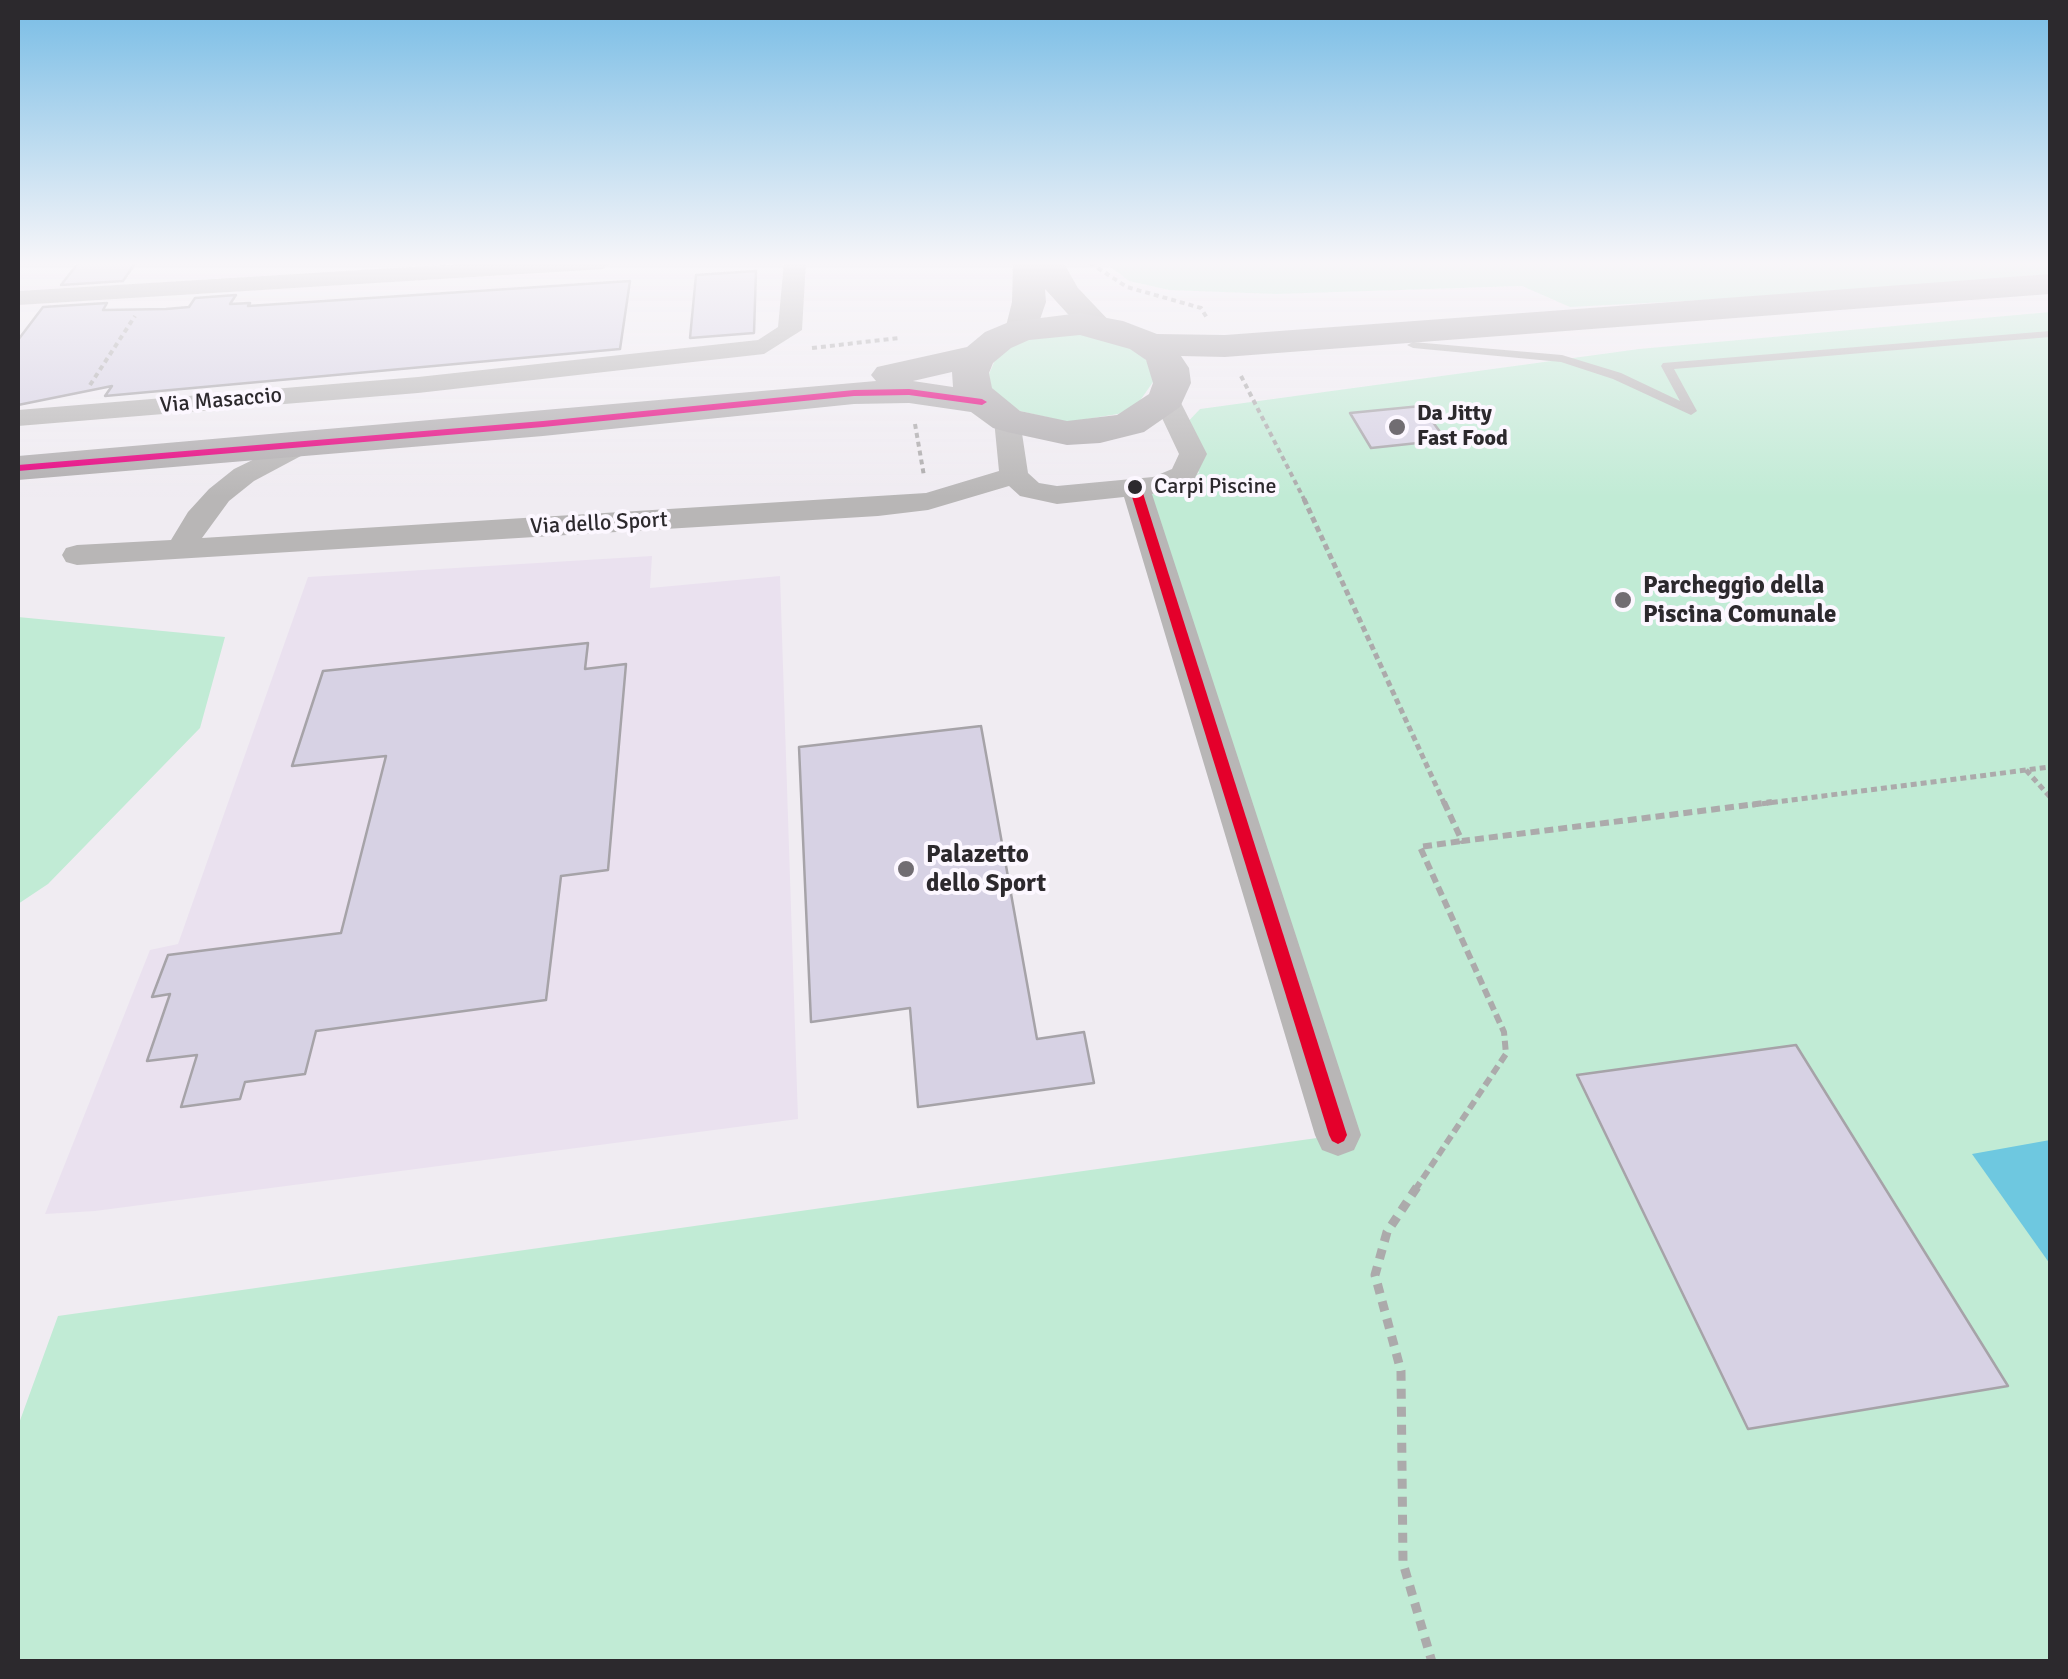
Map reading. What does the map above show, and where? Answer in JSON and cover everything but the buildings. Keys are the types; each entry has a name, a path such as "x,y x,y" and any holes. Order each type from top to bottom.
{"main road":[{"path":"994,411 973,390 970,373 980,356 998,340"},
{"path":"1136,340 1149,345 1225,346 1300,340"},
{"path":"18,468 854,393 909,392 1067,433 1100,431 1130,424 1152,412 1169,391 1204,371 1269,358 1486,340"},
{"path":"1149,345 1170,368 1169,391"},
{"path":"18,453 549,412 906,373 980,356"}],"street":[{"name":"Via Masaccio","path":"18,418 503,377 722,352 779,340"},
{"path":"994,411 1014,476 1030,490 1041,493 1135,487 1174,479 1192,463 1193,454 1169,391"},
{"path":"180,549 198,518 218,496 244,475 304,443"},
{"name":"Via dello Sport","path":"77,555 878,507 928,502 1014,476"},
{"path":"1135,487 1338,1135"}],"lane":[{"path":"1413,345 1562,358 1618,376 1691,411 1668,366 1974,340"}],"path":[{"path":"72,413 119,340"},
{"path":"1281,449 1462,841"},
{"path":"1432,1662 1403,1563 1401,1371 1376,1262 1388,1232 1506,1054 1504,1032 1420,847 2050,767"},
{"path":"2026,770 2050,797"}],"shaded area":[{"path":"652,556 650,588 780,576 798,1119 95,1211 45,1214 150,950 178,944 308,577"}],"green space":[{"path":"1025,340 1110,340 1125,344 1144,357 1152,369 1153,382 1137,405 1118,414 1068,422 1020,411 1002,400 991,387 989,374 995,360"},
{"path":"1735,340 2050,340 2050,1661 18,1661 18,1426 58,1316 1338,1135 1147,493 1199,473 1181,429 1200,409 1639,349"},
{"path":"18,617 225,637 200,728 48,884 18,904"}],"water":[{"path":"2050,1140 2050,1264 1972,1154"}],"transit line":[{"path":"18,468 543,424 854,393 909,392 982,402"},
{"path":"1135,487 1338,1135"}],"place":[{"name":"Da Jitty Fast Food","path":"1397,427"},
{"name":"Carpi Piscine","path":"1135,487"},
{"name":"Parcheggio della Piscina Comunale","path":"1623,600"},
{"name":"Palazetto dello Sport","path":"906,869"}]}
